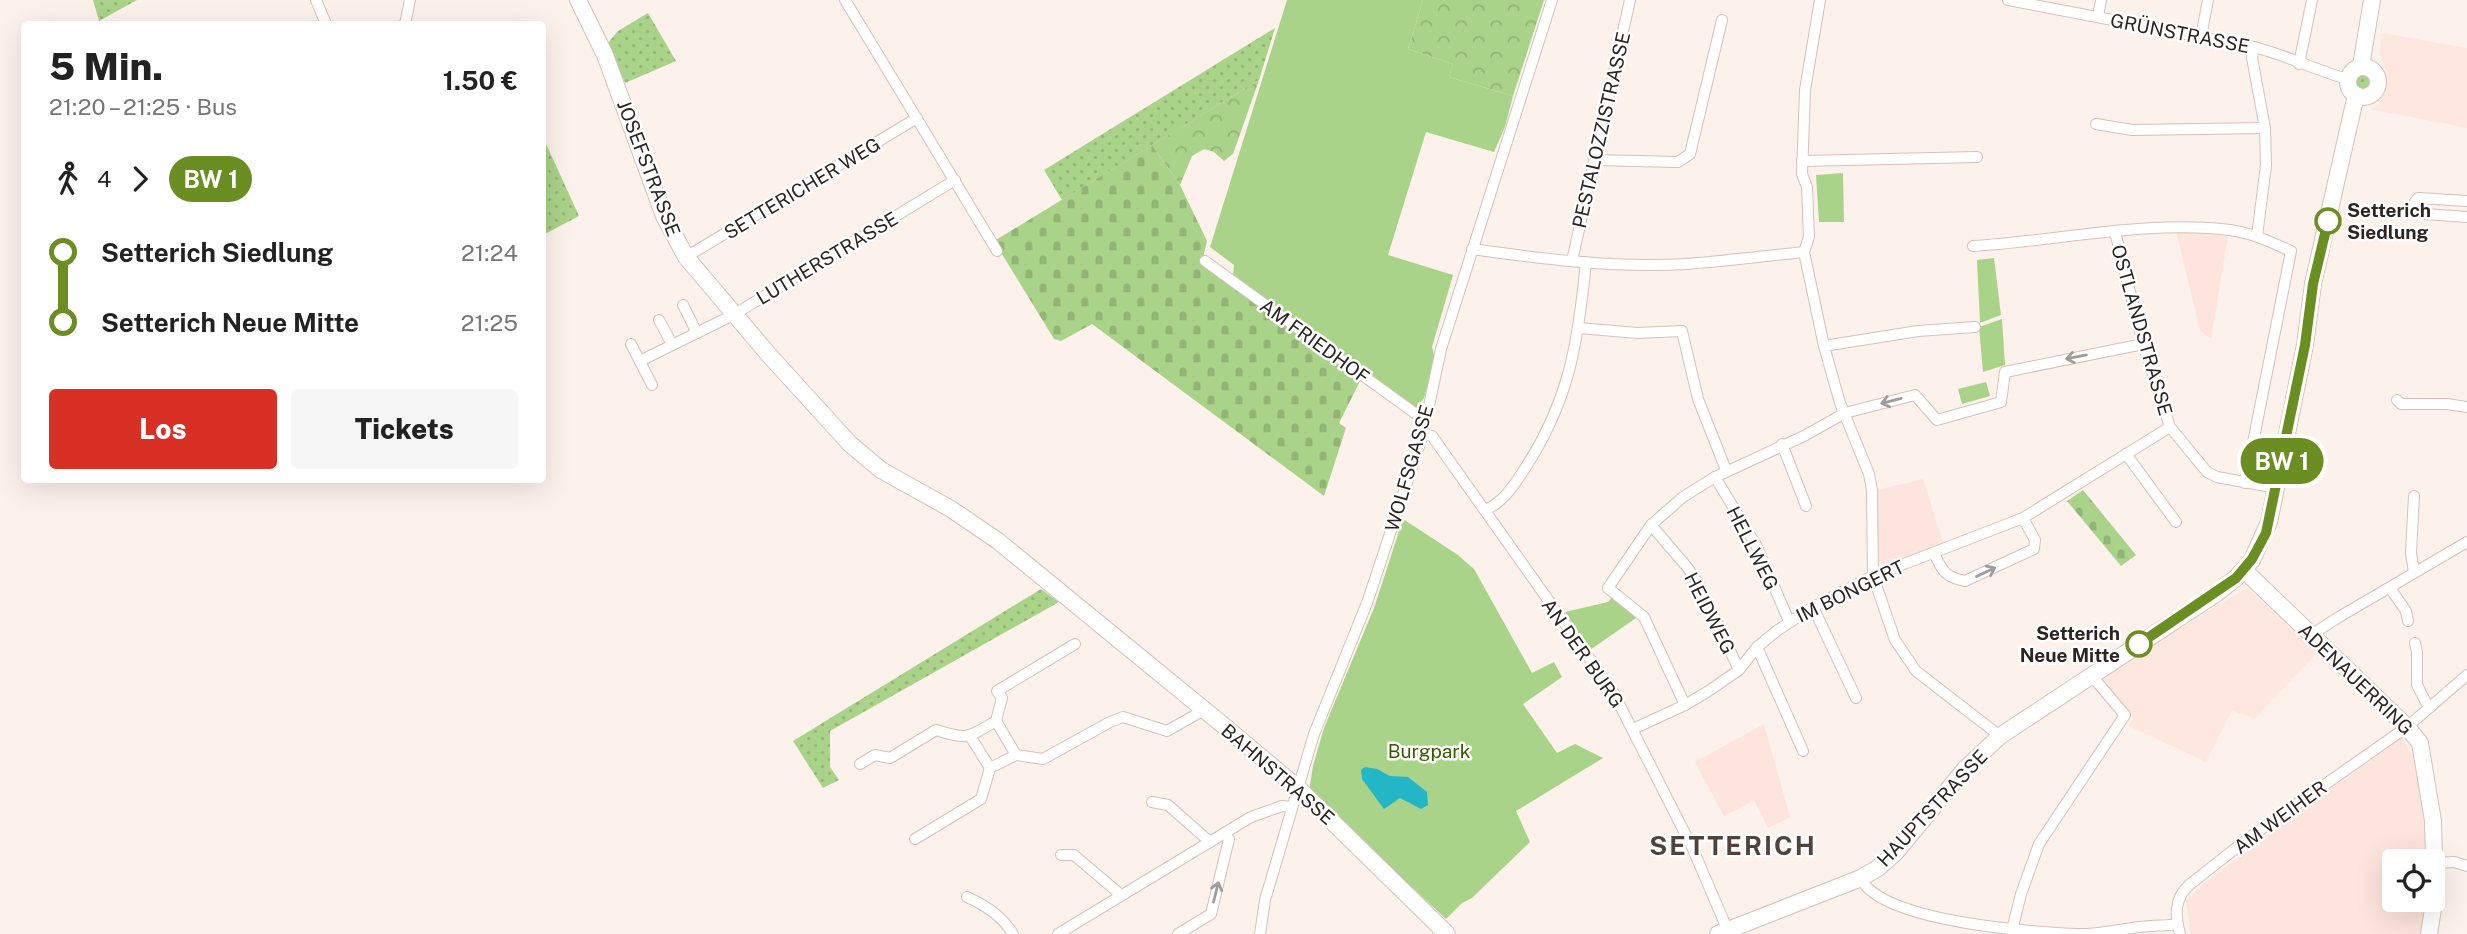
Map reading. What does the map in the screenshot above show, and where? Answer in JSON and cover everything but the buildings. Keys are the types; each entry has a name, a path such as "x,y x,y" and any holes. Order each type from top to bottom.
{"street":[{"path":"316,0 325,21"},
{"path":"406,21 410,0"},
{"name":"JOSEFSTRASSE","path":"578,0 609,64 664,216 687,257 769,355"},
{"path":"845,0 997,251"},
{"name":"WOLFSGASSE","path":"1260,934 1265,900 1314,734 1367,603 1423,434 1441,349 1552,0"},
{"name":"PESTALOZZISTRASSE","path":"1572,261 1630,0"},
{"path":"1820,0 1805,90 1802,174 1807,187 1809,237 1804,252 1824,346 1845,413 1869,474 1872,490 1873,576 1895,640 1916,671 2000,736"},
{"name":"GRÜNSTRASSE","path":"2008,0 2254,47 2347,79"},
{"path":"2098,17 2101,0"},
{"path":"2202,37 2208,0"},
{"path":"2299,64 2312,0"},
{"path":"2361,66 2372,0"},
{"path":"1594,160 1678,162 1690,154 1722,20"},
{"path":"2254,47 2252,58 2265,128 2266,165 2257,236"},
{"path":"2361,66 2370,68 2376,74 2377,87 2366,97 2356,95 2349,89 2347,79 2354,69 2361,66"},
{"name":"HAUPTSTRASSE","path":"1723,933 1861,878 1878,868 1896,852 1965,769 2000,736 2217,593 2244,570 2266,533 2277,488 2305,345 2313,284 2356,95"},
{"name":"SETTERICHER WEG","path":"687,257 917,118"},
{"path":"2096,124 2132,130 2265,128"},
{"path":"1802,161 1977,157"},
{"name":"LUTHERSTRASSE","path":"640,361 735,314 955,180"},
{"path":"2467,201 2430,197 2418,198 2415,202 2416,208 2425,214 2467,217"},
{"path":"1973,246 2178,228 2231,230 2257,236 2291,251 2245,483"},
{"name":"OSTLANDSTRASSE","path":"2115,232 2143,344 2170,427"},
{"path":"1472,249 1586,262 1686,264 1804,252"},
{"name":"AM FRIEDHOF","path":"1205,261 1416,414 1427,416"},
{"path":"1485,510 1497,505 1511,488 1544,437 1566,386 1579,328 1586,262"},
{"path":"683,305 697,333"},
{"path":"659,320 672,344"},
{"path":"1824,346 1918,331 1975,327"},
{"path":"1579,328 1637,333 1682,331 1699,399 1726,470"},
{"path":"631,344 652,385"},
{"path":"1685,705 1644,617 1608,588 1651,525 1683,497 1726,470 1804,436 1845,413 1915,395 1937,420 2001,402 2006,372 2143,344"},
{"name":"BAHNSTRASSE","path":"769,355 841,434 870,461 912,489 976,525 1204,710 1298,788 1447,934"},
{"path":"2397,400 2402,404 2467,407"},
{"path":"2170,427 2207,471 2217,477 2277,488"},
{"name":"IM BONGERT","path":"1633,729 1685,705 1739,670 1757,648 1789,621 1813,607 1873,576 2023,518 2170,427"},
{"name":"AN DER BURG","path":"1423,434 1432,436 1612,690 1692,847 1723,933"},
{"path":"1782,444 1806,506"},
{"path":"2126,454 2176,522"},
{"name":"HELLWEG","path":"1715,477 1756,545 1789,621"},
{"path":"2414,496 2411,553 2414,572"},
{"path":"1934,553 1942,571 1954,579 1965,581 2034,549 2035,540 2023,518"},
{"name":"HEIDWEG","path":"1651,525 1700,586 1739,670"},
{"path":"2311,635 2467,542"},
{"name":"ADENAUERRING","path":"2244,570 2416,736 2422,754 2433,821 2434,849"},
{"path":"2390,588 2406,611 2408,621"},
{"path":"1813,607 1856,698"},
{"path":"2415,643 2417,685 2429,708"},
{"path":"1016,755 996,721 1002,698 997,691 1075,645"},
{"path":"1757,648 1803,751"},
{"path":"2012,931 2021,894 2039,844 2125,715 2091,675"},
{"name":"AM WEIHER","path":"2179,929 2177,903 2189,885 2250,837 2407,727 2466,678"},
{"path":"915,839 981,799 990,768 1016,755 1043,759 1110,722 1123,718 1167,731 1204,710"},
{"path":"860,764 874,755 890,758 936,730 962,738 996,721"},
{"path":"970,736 990,768"},
{"path":"1152,802 1168,805 1210,842"},
{"path":"1058,934 1251,817 1282,806 1292,807"},
{"path":"1178,934 1211,915 1229,839 1225,833"},
{"path":"1061,855 1074,855 1121,895"},
{"path":"2445,862 2467,866"},
{"path":"1861,878 1864,887 1895,905 1941,918 2012,931 2084,934 2115,933 2149,926 2179,929"},
{"path":"967,897 984,904 1008,925 1013,934"},
{"name":"ADENAUERRING","path":"2429,934 2432,912"}],"shaded area":[{"path":"2382,33 2467,48 2467,128 2371,109 2379,104 2387,87 2386,71 2380,53"},
{"path":"2176,231 2228,236 2211,339 2200,330"},
{"path":"1923,479 1943,543 1885,565 1879,560 1877,490"},
{"path":"2247,588 2317,653 2254,719 2232,710 2206,762 2129,726 2133,717 2099,677"},
{"path":"1764,724 1790,817 1768,828 1754,800 1724,816 1695,762"},
{"path":"2402,738 2413,757 2424,804 2426,849 2382,849 2382,912 2425,912 2423,934 2191,934 2186,901 2200,887 2299,811"}],"green space":[{"path":"93,0 137,0 99,21"},
{"path":"1287,0 1423,0 1408,49 1453,64 1449,77 1513,96 1505,127 1494,152 1426,132 1388,255 1453,275 1432,347 1435,359 1424,398 1415,409 1233,275 1234,265 1210,247"},
{"path":"1423,0 1544,0 1513,96 1449,77 1453,64 1408,49"},
{"path":"648,13 676,61 625,83 608,43 618,31"},
{"path":"1275,28 1259,80 1062,200 1044,170"},
{"path":"2363,71 2370,74 2373,81 2370,88 2363,91 2356,88 2353,81 2356,74"},
{"path":"1259,80 1233,154 1224,161 1214,152 1204,149 1192,156 1180,185 1152,145"},
{"path":"546,144 579,216 546,233"},
{"path":"1152,145 1180,185 1207,241 1202,262 1361,379 1339,423 1346,428 1324,496 1092,324 1061,341 1054,339 994,241"},
{"path":"1843,173 1844,222 1819,222 1816,175"},
{"path":"1994,258 2001,315 1980,323 1977,260"},
{"path":"2002,319 2005,365 1983,372 1979,327"},
{"path":"1986,382 1990,396 1962,404 1958,389"},
{"path":"2083,490 2136,555 2121,566 2067,501"},
{"name":"Burgpark","path":"1403,519 1458,555 1474,569 1532,673 1554,662 1562,677 1523,704 1557,753 1575,744 1603,758 1516,811 1530,842 1446,919 1309,791 1324,728 1374,608"},
{"path":"1041,589 1059,602 830,731 830,767 839,780 823,788 793,741"},
{"path":"1612,597 1636,618 1590,650 1565,612 1608,602"}],"water":[{"path":"1365,767 1377,769 1390,776 1408,777 1427,792 1428,805 1421,809 1400,798 1384,809 1362,779 1361,770"}],"bus line":[{"path":"2139,644 2236,578 2252,559 2266,533 2305,345 2313,284 2328,221"}],"place":[{"name":"Setterich Siedlung","path":"2328,221"},
{"name":"Setterich Neue Mitte","path":"2139,644"}],"district":[{"name":"SETTERICH","path":"1733,846"}]}
